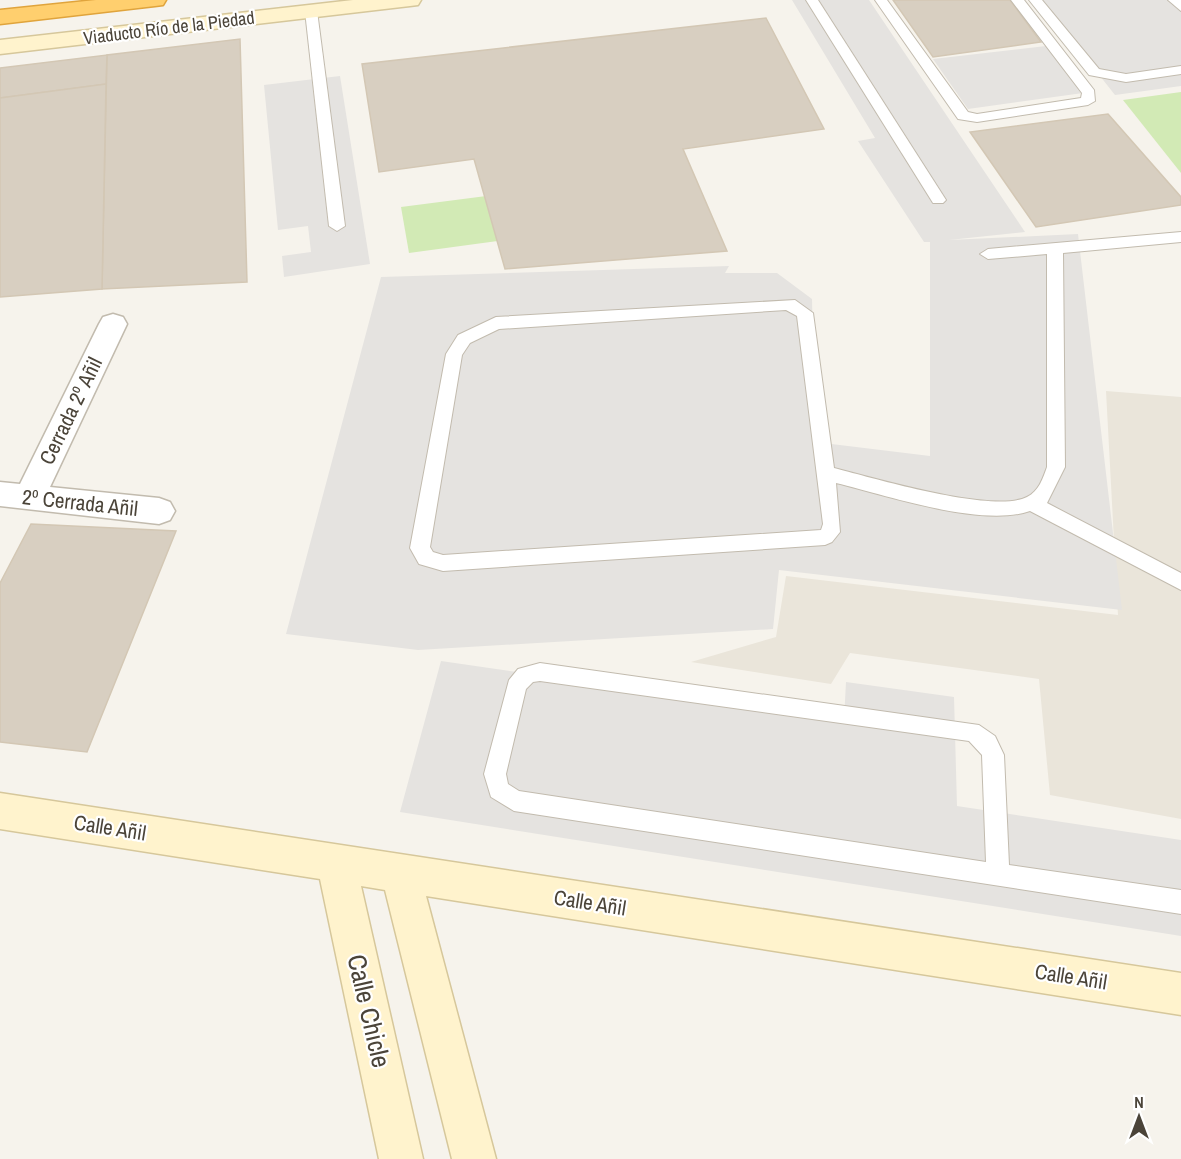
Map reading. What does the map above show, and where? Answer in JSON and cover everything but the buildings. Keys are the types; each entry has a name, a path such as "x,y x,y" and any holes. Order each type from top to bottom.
{"highway":[{"name":"Viaducto Río de la Piedad","path":"0,17 155,0"}],"street":[{"name":"Viaducto Río de la Piedad","path":"0,47 411,0"},
{"name":"Cerrada 2º Añil","path":"14,496 113,324"},
{"name":"2º Cerrada Añil","path":"14,496 159,511"},
{"name":"Calle Añil","path":"0,811 1181,994"},
{"name":"Calle Chicle","path":"336,863 401,1159"},
{"path":"401,874 474,1159"}],"lane":[{"path":"812,0 938,200"},
{"path":"882,0 963,116 977,118 1088,101 1089,93 1017,0"},
{"path":"1035,0 1094,72 1120,79 1181,70"},
{"path":"1174,0 1181,8"},
{"path":"311,11 337,226"},
{"path":"988,254 1055,246 1181,237"},
{"path":"825,473 972,507 1004,509 1033,504 1049,488 1056,467 1055,246"},
{"path":"789,304 799,308 805,313 825,473 832,524 831,532 825,537 816,539 443,563 426,558 420,548 454,354 464,339 496,323 789,304"},
{"path":"1033,504 1181,582"},
{"path":"998,875 993,755 990,745 981,737 970,732 540,672 529,673 520,678 516,687 495,774 499,790 514,801 998,875 1181,902"}],"shaded area":[{"path":"792,0 869,0 1025,232 949,240 1078,234 1122,610 779,570 773,629 418,650 286,634 381,277 729,266 725,273 777,273 812,299 815,442 930,456 930,242 924,242 858,141 875,138"},
{"path":"1040,0 1181,0 1181,86 1115,95"},
{"path":"1046,46 1083,93 968,109 933,59"},
{"path":"340,76 370,264 284,277 282,256 311,252 308,226 278,230 264,85"},
{"path":"1106,391 1181,397 1181,819 1050,795 1039,679 850,653 831,684 691,662 776,637 786,576 1118,615"},
{"path":"441,661 844,720 846,682 954,697 957,806 1181,840 1181,936 400,812"}],"green space":[{"path":"1181,92 1181,173 1123,100"},
{"path":"494,195 505,240 409,253 401,207"}]}
